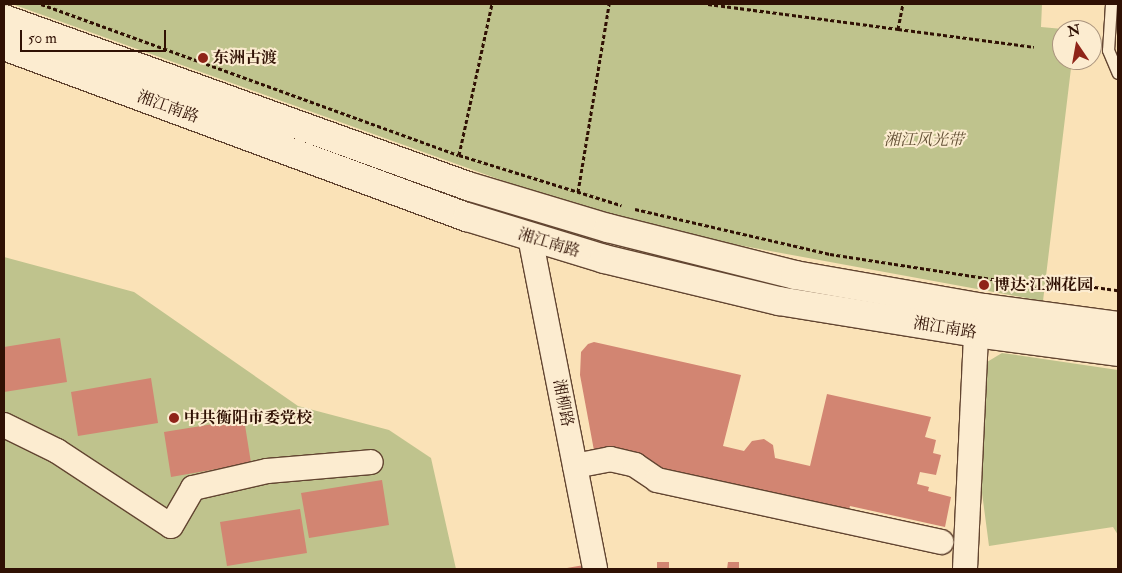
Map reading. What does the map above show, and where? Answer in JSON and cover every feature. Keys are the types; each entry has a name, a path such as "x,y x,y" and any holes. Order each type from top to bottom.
{"main road":[{"name":"湘江南路","path":"4,19 471,187 608,228 795,275 986,308 1118,326"},
{"name":"湘江南路","path":"4,46 468,217 604,259 779,301 976,333 1118,352"}],"street":[{"name":"湘柳路","path":"530,237 595,569"},
{"path":"965,569 976,333"},
{"path":"4,425 57,451 171,526 193,488 267,471 371,462"},
{"path":"575,466 610,459 635,465 656,480 941,542"}],"lane":[{"path":"1111,4 1108,50 1118,74"}],"path":[{"path":"41,4 459,156 623,206"},
{"path":"459,156 492,4"},
{"path":"578,192 609,4"},
{"path":"708,4 1034,47"},
{"path":"898,29 903,4"},
{"path":"632,208 830,254 1048,288 1088,286 1118,290"}],"green space":[{"name":"湘江风光带","path":"12,4 1042,4 1041,27 1052,28 1052,70 1071,70 1043,301 661,231 512,184"},
{"name":"中共衡阳市委党校","path":"4,257 134,292 298,406 389,430 431,458 456,569 4,569"},
{"path":"1002,353 1118,370 1118,535 1113,527 989,546 976,447 987,362"}],"building":[{"path":"60,338 67,382 4,392 4,347"},
{"path":"594,342 741,375 723,446 744,451 752,441 764,439 773,445 775,458 810,466 827,394 931,417 925,437 936,440 933,453 941,455 936,475 920,472 917,484 929,487 928,491 951,497 945,527 850,506 848,513 652,469 654,462 613,452 595,456 580,375 581,352 588,344"},
{"path":"151,378 158,423 78,436 71,392"},
{"path":"244,419 251,463 171,477 164,432"},
{"path":"382,480 389,525 309,538 301,493"},
{"path":"300,509 307,553 227,566 220,522"},
{"path":"657,562 669,562 669,569 657,569"},
{"path":"728,562 739,562 739,569 727,569"},
{"path":"584,565 585,569 567,569 567,568"}],"place":[{"name":"东洲古渡","path":"203,58"},
{"name":"博达·江洲花园","path":"984,285"},
{"name":"中共衡阳市委党校","path":"174,418"}]}
